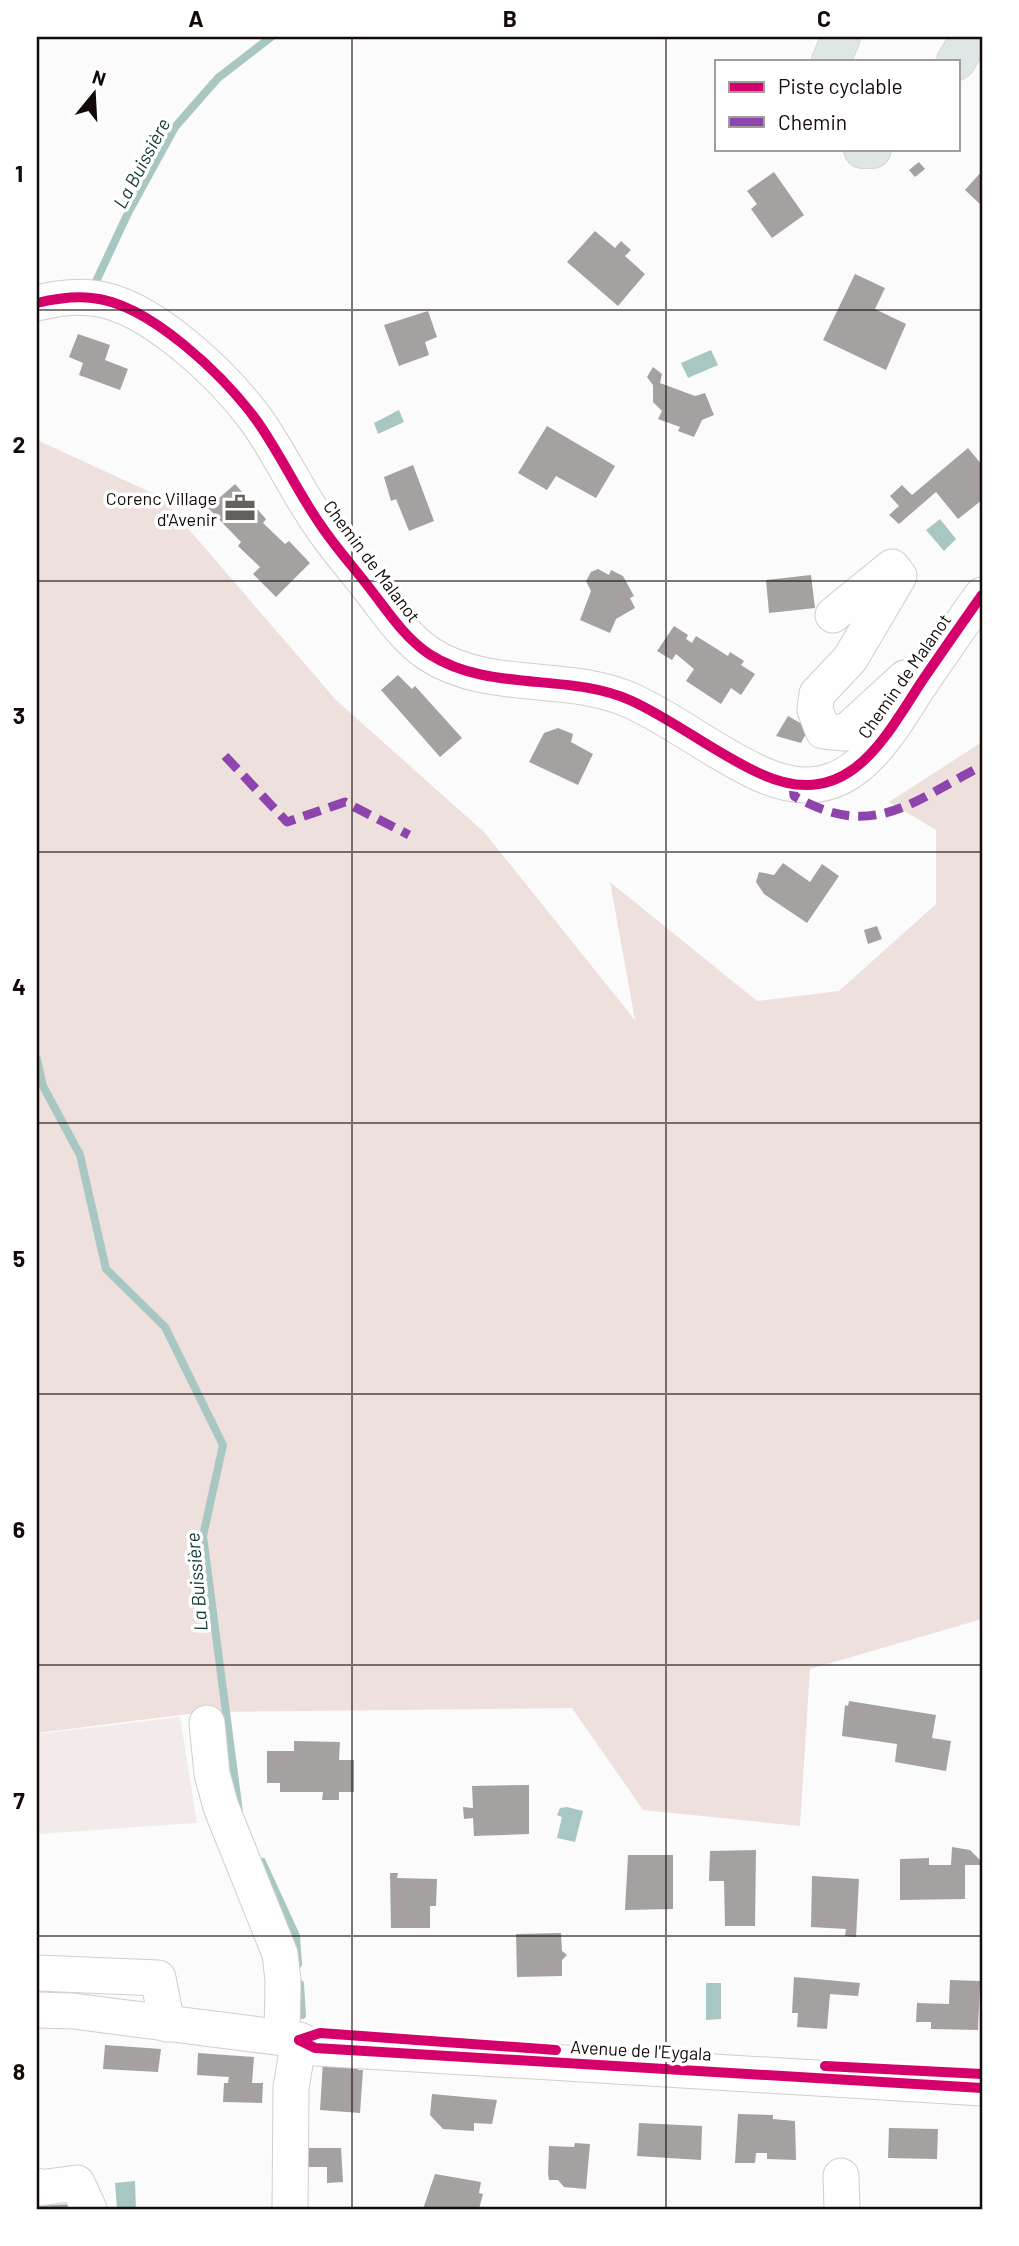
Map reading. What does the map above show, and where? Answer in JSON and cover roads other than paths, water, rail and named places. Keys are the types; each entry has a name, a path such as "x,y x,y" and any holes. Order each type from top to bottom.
{"main road":[{"path":"831,60 841,37"},
{"path":"957,60 971,37"}],"street":[{"name":"Chemin de Malanot","path":"37,303 93,298 125,307 165,332 214,373 257,421 321,526 408,637 450,665 517,679 607,691 659,715 763,775 793,783 817,785 852,772 870,756 982,594"},
{"path":"833,615 892,567 899,576 850,659 817,694 815,710 823,732 845,733 905,678 920,683"},
{"path":"207,1723 212,1774 221,1807 280,1954 290,2038 290,2209"},
{"path":"37,1973 158,1978 167,2024"},
{"name":"Avenue de l'Eygala","path":"37,2010 73,2011 290,2038 315,2048 982,2088"},
{"name":"Avenue de l'Eygala","path":"290,2038 320,2033 580,2052 982,2074"},
{"path":"37,2186 39,2189 77,2183 89,2209"}],"waterway":[{"name":"La Buissière","path":"92,290 128,213 175,127 218,78 271,37"},
{"name":"La Buissière","path":"37,1059 43,1086 80,1155 106,1269 165,1327 223,1445 203,1536 239,1812"},
{"name":"La Buissière","path":"262,1862 296,1936 298,1964"},
{"name":"La Buissière","path":"300,1984 302,2015"}],"place":[{"name":"Corenc Village d'Avenir","path":"240,508"}]}
